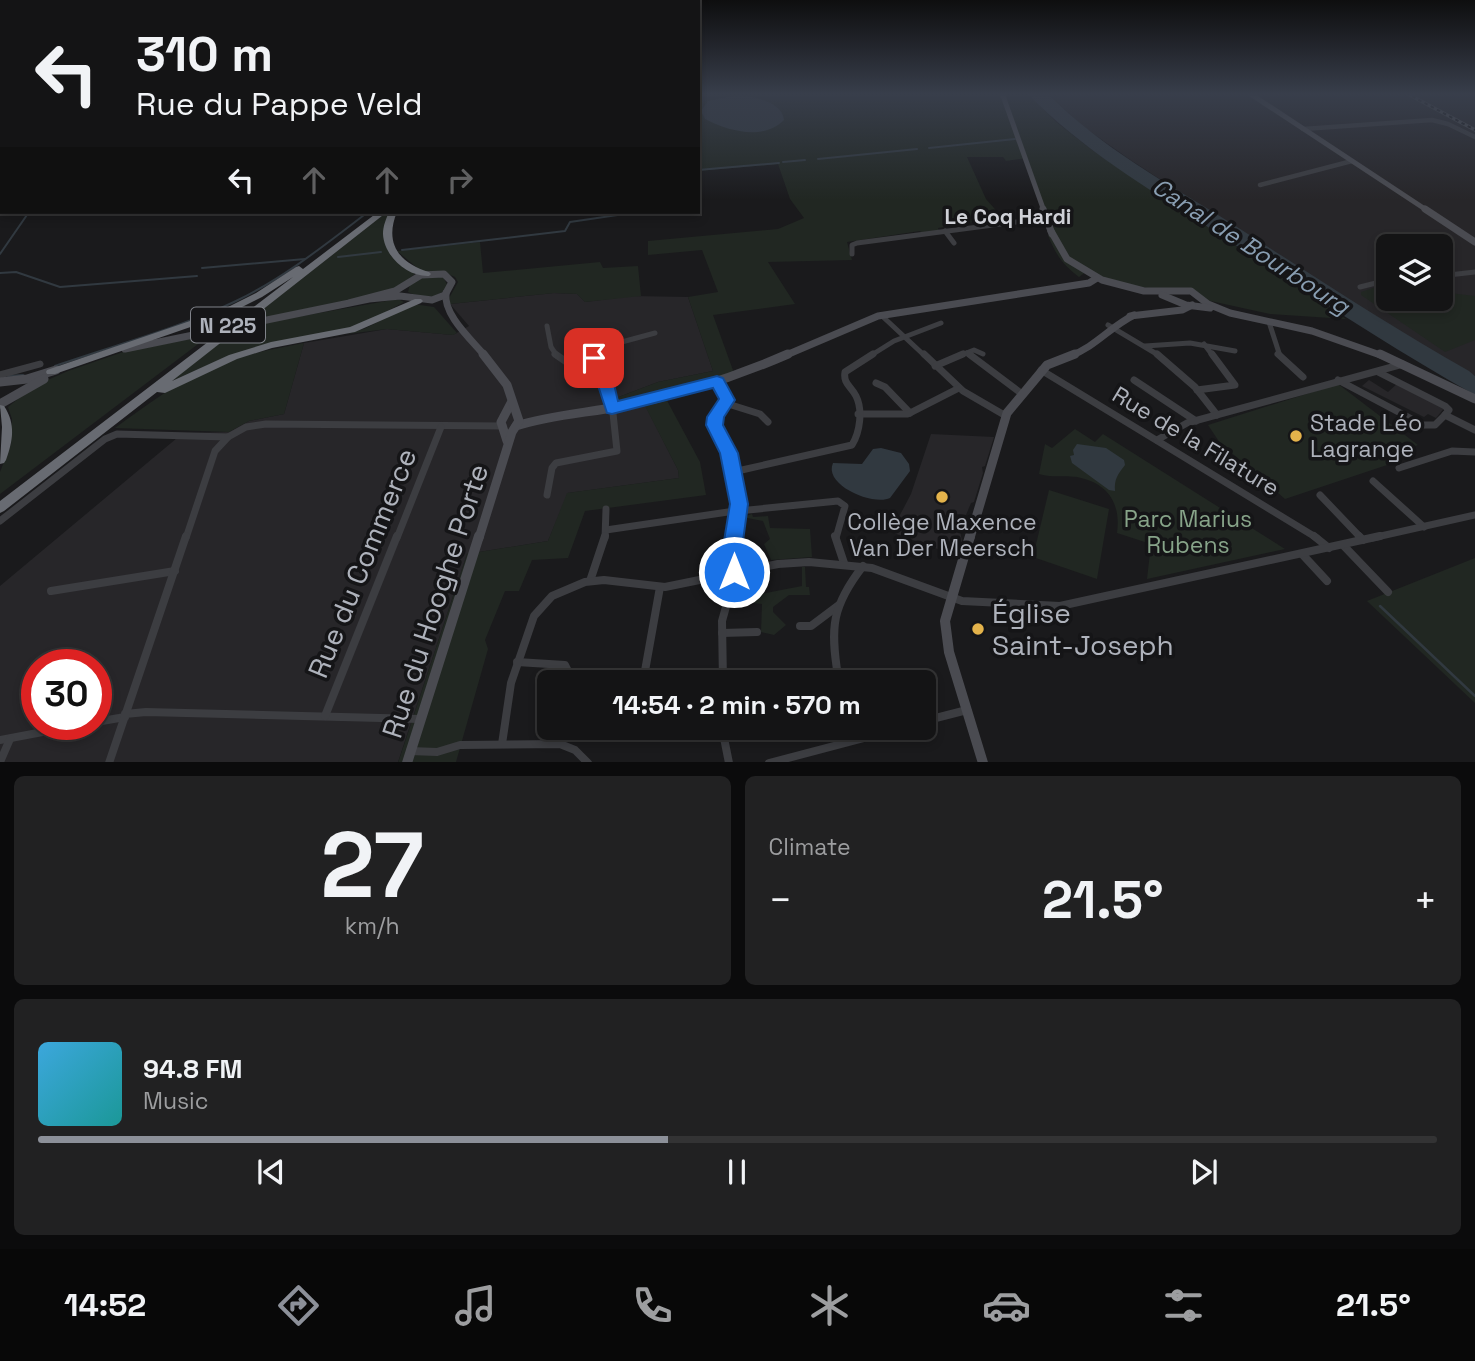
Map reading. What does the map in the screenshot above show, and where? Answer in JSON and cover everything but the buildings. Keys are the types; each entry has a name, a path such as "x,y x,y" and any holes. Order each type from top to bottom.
{"highway":[{"name":"N 225","path":"0,499 373,214"},
{"name":"N 225","path":"0,508 380,214"},
{"path":"392,214 386,230 390,247 408,266 426,274"},
{"path":"51,372 234,308 268,290 327,249"},
{"path":"57,464 156,393 199,370 262,348 357,328 421,301"},
{"path":"0,406 7,426 0,460"}],"street":[{"path":"1015,129 1060,251 1068,262 1092,278 1126,290 1177,297 1253,319 1331,337 1403,364 1475,399"},
{"path":"1303,129 1309,129"},
{"path":"1303,129 1475,242"},
{"path":"1457,129 1475,137"},
{"path":"1260,186 1352,161"},
{"path":"852,254 852,245 855,244 1046,218"},
{"path":"945,231 954,243"},
{"path":"1453,275 1475,272"},
{"path":"0,382 23,380 134,346 349,303 392,292 426,274"},
{"name":"Rue du Hooghe Porte","path":"407,762 516,421 512,397 501,377 448,308 444,299 452,285 450,278 442,274 426,274"},
{"path":"109,762 215,451 229,437 246,427 266,424 480,427 612,408 717,382 881,315 1071,284 1092,278"},
{"path":"1360,287 1376,283"},
{"path":"349,303 406,296 403,292 405,285"},
{"path":"1177,297 1190,291 1196,303"},
{"path":"421,301 446,293"},
{"name":"Rue du Hooghe Porte","path":"406,296 438,305 460,326"},
{"path":"983,762 945,634 950,597 1006,416 1041,370 1056,359 1087,350 1110,326 1134,316 1180,308 1177,297"},
{"path":"1170,311 1196,303"},
{"path":"881,315 959,388 1006,416"},
{"path":"1269,322 1277,355 1309,382"},
{"path":"733,472 845,448 854,443 859,435 856,398 844,382 845,372 903,338 941,323"},
{"path":"547,326 552,351 558,358 576,362 594,358 617,344 655,333"},
{"path":"1110,326 1145,346 1197,390 1217,415"},
{"path":"1145,346 1172,342 1203,344 1235,351"},
{"path":"1197,390 1235,386 1203,344"},
{"path":"935,366 975,349 983,354"},
{"path":"967,353 1022,394"},
{"path":"547,495 555,463 616,452 612,408 598,362 594,358"},
{"path":"0,406 42,380 89,360"},
{"path":"0,375 40,364"},
{"path":"1157,440 1174,428 1309,382 1338,380 1403,364"},
{"name":"Rue de la Filature","path":"1041,370 1316,537 1329,548"},
{"path":"1338,380 1423,425 1435,425 1449,410 1446,406 1378,372"},
{"path":"21,393 26,386 23,380"},
{"path":"1134,380 1196,421"},
{"path":"717,382 727,397 715,423 729,453 738,511 733,541 734,574 722,617 723,670"},
{"path":"876,383 885,387 910,413"},
{"path":"858,414 910,413 959,388"},
{"name":"Rue du Hooghe Porte","path":"506,453 504,422 512,397"},
{"path":"725,403 760,414 768,422"},
{"path":"1445,415 1475,430"},
{"name":"Rue du Commerce","path":"325,716 441,427"},
{"path":"0,521 110,436 125,434 229,437"},
{"path":"1399,468 1453,451 1475,452"},
{"path":"1373,481 1424,527"},
{"path":"1320,495 1363,540"},
{"path":"606,530 823,501 844,503 845,510 835,534 844,564"},
{"path":"590,581 606,530 606,509"},
{"path":"502,744 506,708 517,662 540,606 560,591 590,581 660,587 782,563 844,564 888,572 950,597 1000,604 1072,604 1475,515"},
{"path":"1343,545 1388,592"},
{"path":"1302,554 1327,581"},
{"path":"837,670 832,639 834,618 849,584 863,566"},
{"path":"51,591 174,571"},
{"path":"645,670 660,587"},
{"path":"800,626 811,625 839,606"},
{"path":"722,633 757,632"},
{"path":"517,662 563,664 567,670"},
{"path":"936,718 967,710"},
{"path":"112,719 146,712 420,719"},
{"path":"0,762 5,739"},
{"path":"556,740 556,744"},
{"path":"724,740 729,762"},
{"path":"769,762 855,740"},
{"path":"410,751 437,752 460,745 556,744 572,748 588,762"}],"shaded area":[{"path":"1086,129 1475,129 1475,376 1333,292"},
{"path":"554,293 577,294 585,302 632,296 688,297 713,371 658,382 616,398 645,405 678,470 679,478 568,493 548,541 467,554 398,762 0,762 0,586 183,433 229,432 249,421 284,414 304,343 387,329 453,335 469,326 450,304"},
{"path":"1369,380 1388,392 1398,383 1445,407 1436,418 1428,414 1424,417 1362,386"},
{"name":"Collège Maxence Van Der Meersch","path":"931,434 994,437 985,466 982,467 983,473 974,502 966,515 957,514 962,541 957,556 891,532 911,494"}],"green space":[{"path":"700,129 1064,129 1092,150 1346,319 1270,314 1206,300 1190,289 1126,286 1087,271 1079,277 1060,259 1051,242 1048,235 1054,234 1027,158 1006,161 1003,157 967,157 986,199 1002,217 938,228 939,231 920,231 847,242 852,260 768,262 795,304 713,315 734,373 664,395 700,462 706,495 585,511 568,558 532,560 519,591 505,591 485,640 488,649 456,762 398,762 467,554 548,541 567,493 679,478 678,470 645,406 620,411 616,398 658,382 713,371 688,297 718,292 702,250 648,255 648,241 778,229 804,218 790,199 778,164 700,171"},
{"path":"384,214 390,214 384,228 385,239 396,257 415,274 394,289 380,294 248,321"},
{"path":"480,242 483,273 600,262 603,268 638,266 641,296 585,302 577,294 554,293 450,304 448,300 458,282 455,277 441,271 421,271 397,251"},
{"path":"443,277 448,286 440,294 424,297 408,292 410,284 419,278"},
{"path":"1376,287 1376,305 1361,295 1361,292"},
{"path":"1453,293 1475,296 1475,340 1445,352 1385,311 1453,311"},
{"path":"398,299 404,302 362,325 231,355 167,383 240,327"},
{"path":"413,304 434,307 457,333 453,335 387,329 347,334 366,328"},
{"path":"210,335 0,494 0,472 11,444 12,419 8,407 34,386 123,352"},
{"path":"304,343 284,414 249,421 229,432 115,428 163,394 201,372 248,355"},
{"name":"Stade Léo Lagrange","path":"1338,384 1418,445 1383,457 1390,464 1285,499 1220,443 1208,425"},
{"name":"Parc Marius Rubens","path":"1075,429 1095,442 1103,434 1285,549 1147,579 1151,544 1117,533 1117,512 1104,489 1077,477 1039,474 1045,444 1052,448"},
{"path":"1049,490 1109,509 1097,579 1033,557"},
{"path":"752,514 753,517 768,516 770,528 810,529 812,557 771,560 764,544 770,539 763,521 742,517"},
{"path":"1475,558 1475,703 1367,601"},
{"path":"802,567 805,567 806,587 809,587 810,595 789,595 773,607 773,612 786,625 774,635 761,632 762,604 744,602 743,607 735,606 739,597 734,596 739,581 741,580 746,597 802,586"}],"water":[{"path":"730,129 770,129 756,132"},
{"name":"Canal de Bourbourg","path":"1065,129 1087,129 1136,164 1469,371 1475,376 1475,395 1343,315 1140,183"},
{"path":"1077,444 1106,448 1124,460 1125,465 1117,477 1115,491 1109,490 1072,463 1070,456 1074,455 1073,450"},
{"path":"881,448 901,453 909,464 910,471 890,498 882,500 862,496 851,492 835,479 833,463 862,464 873,449"}],"waterway":[{"path":"929,148 1015,139"},
{"path":"818,159 917,149"},
{"path":"783,162 805,160"},
{"path":"700,170 779,163"},
{"path":"0,254 28,214"},
{"path":"305,259 365,214"},
{"path":"402,250 565,231 570,222 624,214"},
{"path":"338,257 381,252"},
{"path":"55,366 214,311 254,292 305,259"},
{"path":"202,268 305,259"},
{"path":"0,273 16,272 60,287 197,276"},
{"path":"8,376 23,375"},
{"path":"1380,606 1475,696"}],"place":[{"name":"Stade Léo Lagrange","path":"1296,436"},
{"name":"Collège Maxence Van Der Meersch","path":"942,497"},
{"name":"Église Saint-Joseph","path":"978,629"}],"district":[{"name":"Le Coq Hardi","path":"1008,216"}],"route":[{"path":"594,358 598,362 612,408 717,382 726,395 727,400 716,417 715,425 729,453 739,504 733,541 734,572"}]}
